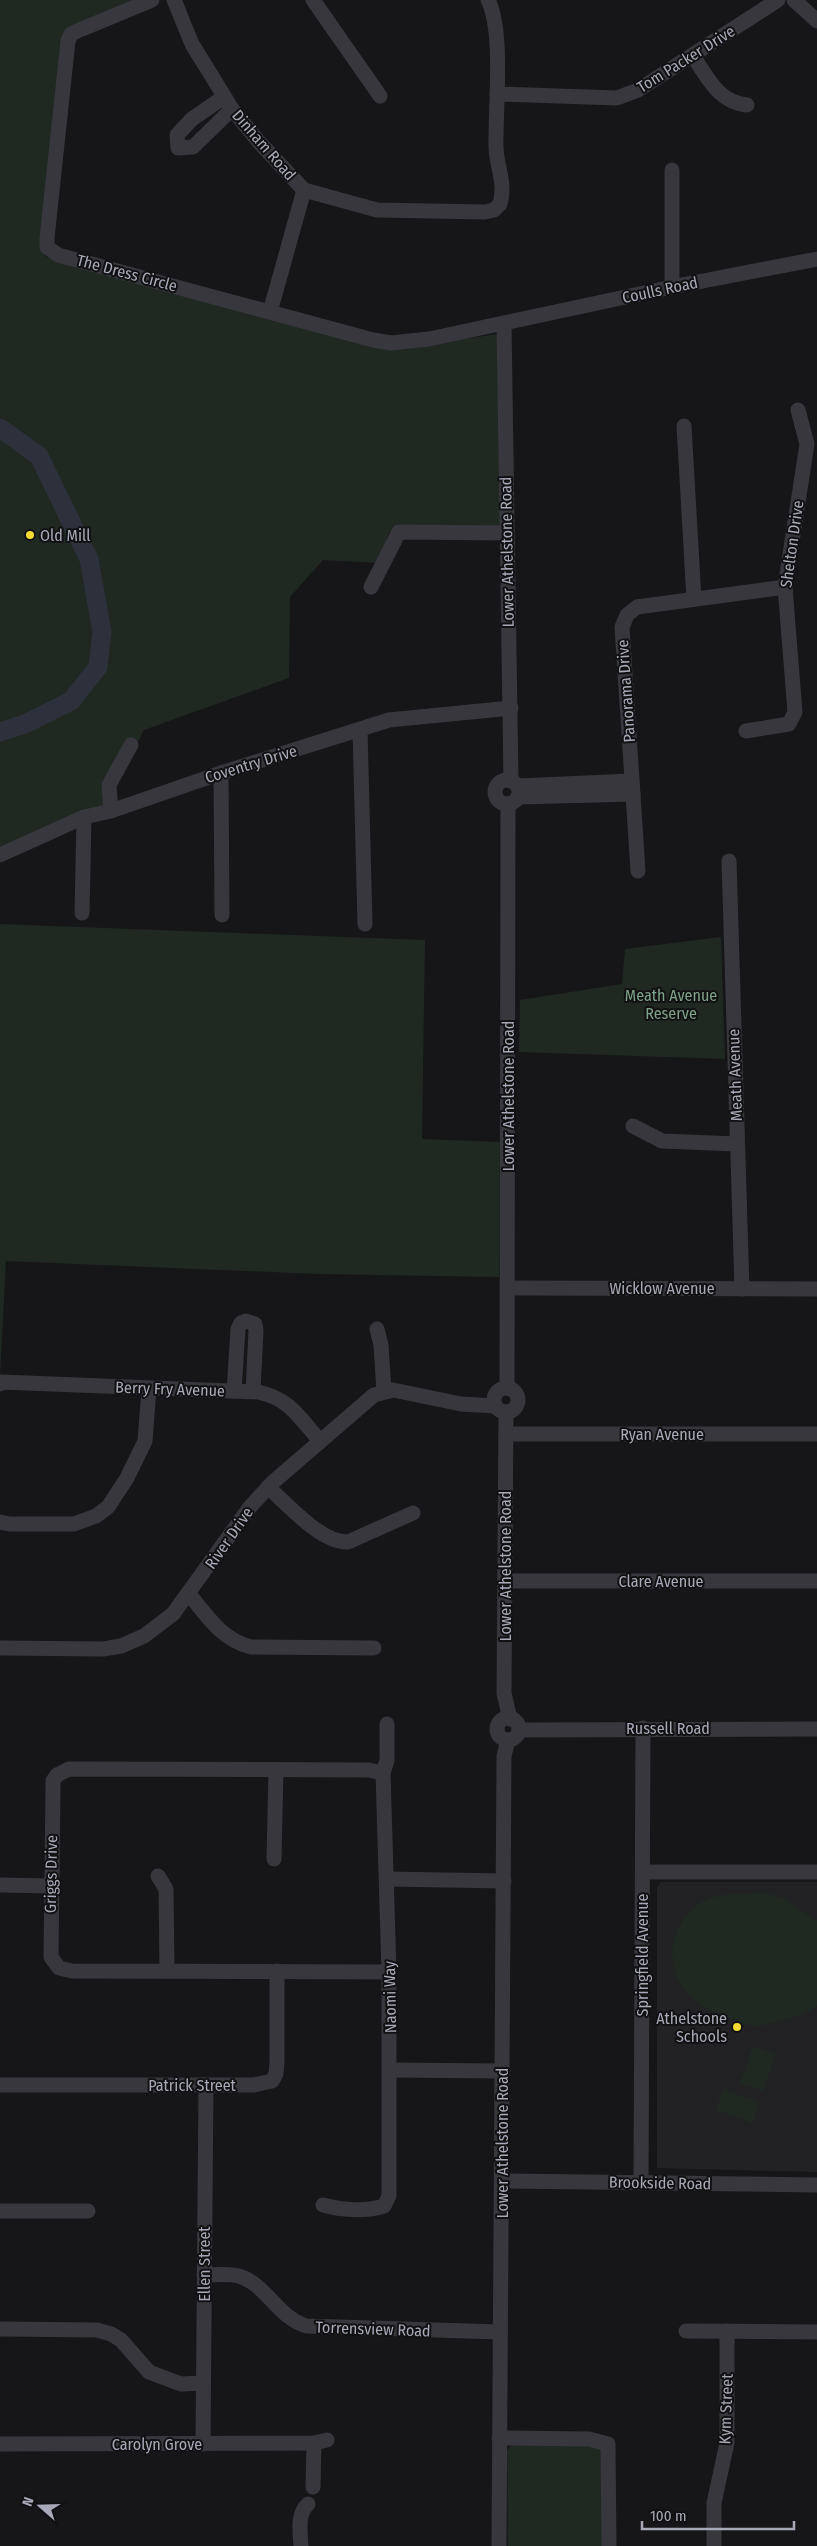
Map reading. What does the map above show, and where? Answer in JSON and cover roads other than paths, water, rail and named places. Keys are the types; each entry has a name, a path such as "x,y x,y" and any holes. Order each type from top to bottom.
{"street":[{"name":"The Dress Circle","path":"152,0 71,34 68,41 47,246 58,255 373,340 391,343 410,342 504,324"},
{"name":"Dinham Road","path":"174,0 192,44 228,103 304,190 377,210 402,212 485,212 494,210 500,204 503,178 496,150 497,94"},
{"path":"313,0 380,96"},
{"path":"488,0 495,20 497,94"},
{"name":"Tom Packer Drive","path":"497,94 617,98 638,90 778,0"},
{"path":"794,0 817,21"},
{"path":"693,56 722,96 730,101 747,105"},
{"path":"672,170 672,287"},
{"path":"270,312 304,190"},
{"name":"Coulls Road","path":"504,324 672,287 817,259"},
{"name":"Lower Athelstone Road","path":"499,2546 503,2181 504,1756 512,1730 504,1693 506,1434 501,1400 507,1288 514,792 506,533 504,324"},
{"name":"Shelton Drive","path":"746,731 789,724 795,712 785,587 807,444 798,410"},
{"path":"684,426 694,600"},
{"path":"371,587 399,532 506,533"},
{"name":"Panorama Drive","path":"638,870 622,627 627,615 637,607 785,587"},
{"name":"Coventry Drive","path":"0,855 84,818 111,811 221,773 388,720 511,708"},
{"path":"360,730 365,924"},
{"path":"111,811 109,785 131,745"},
{"path":"221,773 222,915"},
{"path":"514,792 632,787"},
{"path":"82,913 84,818"},
{"name":"Meath Avenue","path":"729,861 742,1289"},
{"path":"633,1126 662,1141 737,1144"},
{"name":"Wicklow Avenue","path":"507,1288 817,1289"},
{"path":"234,1391 238,1329 241,1323 246,1321 255,1324 256,1331 253,1392"},
{"path":"377,1329 381,1345 384,1391 393,1390 430,1398 446,1399 461,1404 501,1400"},
{"name":"Berry Fry Avenue","path":"1,1383 234,1391 270,1394 287,1403 319,1440"},
{"path":"0,1522 10,1524 74,1524 96,1516 108,1506 127,1478 146,1441 149,1389"},
{"name":"River Drive","path":"0,1648 104,1649 121,1646 157,1627 173,1614 189,1594 250,1507 268,1487 319,1440 374,1395 384,1391"},
{"name":"Ryan Avenue","path":"506,1434 817,1434"},
{"path":"268,1487 319,1532 340,1543 348,1542 413,1513"},
{"name":"Clare Avenue","path":"505,1581 817,1581"},
{"path":"189,1594 221,1632 239,1644 252,1647 374,1648"},
{"name":"Naomi Way","path":"323,2205 335,2208 374,2210 384,2206 389,2196 391,2070 383,1773 387,1760 387,1724"},
{"name":"Russell Road","path":"512,1730 643,1728 817,1729"},
{"name":"Springfield Avenue","path":"641,2182 643,1728"},
{"name":"Griggs Drive","path":"383,1773 369,1770 69,1769 63,1772 53,1780 52,1788 51,1957 59,1968 72,1971 389,1972"},
{"path":"274,1859 276,1770"},
{"path":"643,1872 817,1872"},
{"path":"158,1876 166,1889 167,1970"},
{"path":"387,1879 504,1881"},
{"path":"0,1885 51,1886"},
{"name":"Patrick Street","path":"0,2085 254,2085 272,2081 276,2074 277,2062 277,1971"},
{"path":"391,2070 503,2071"},
{"name":"Ellen Street","path":"203,2444 206,2085"},
{"name":"Brookside Road","path":"503,2181 817,2185"},
{"path":"0,2210 88,2210"},
{"name":"Torrensview Road","path":"204,2275 237,2275 247,2279 256,2285 288,2318 306,2326 500,2332"},
{"path":"0,2329 98,2330 111,2334 121,2340 149,2372 181,2384 203,2383"},
{"path":"686,2331 817,2332"},
{"name":"Kym Street","path":"714,2546 714,2503 727,2443 728,2331"},
{"path":"499,2438 589,2439 608,2444 609,2546"},
{"name":"Carolyn Grove","path":"0,2444 321,2442 313,2487"},
{"path":"301,2546 303,2510 308,2504"}],"waterway":[{"path":"0,428 39,456 89,559 102,632 98,667 71,701 25,724 0,732"}],"place":[{"name":"Old Mill","path":"30,535"},
{"name":"Athelstone Schools","path":"737,2027"}],"park label":[{"name":"Meath Avenue Reserve","path":"671,1004"}]}
